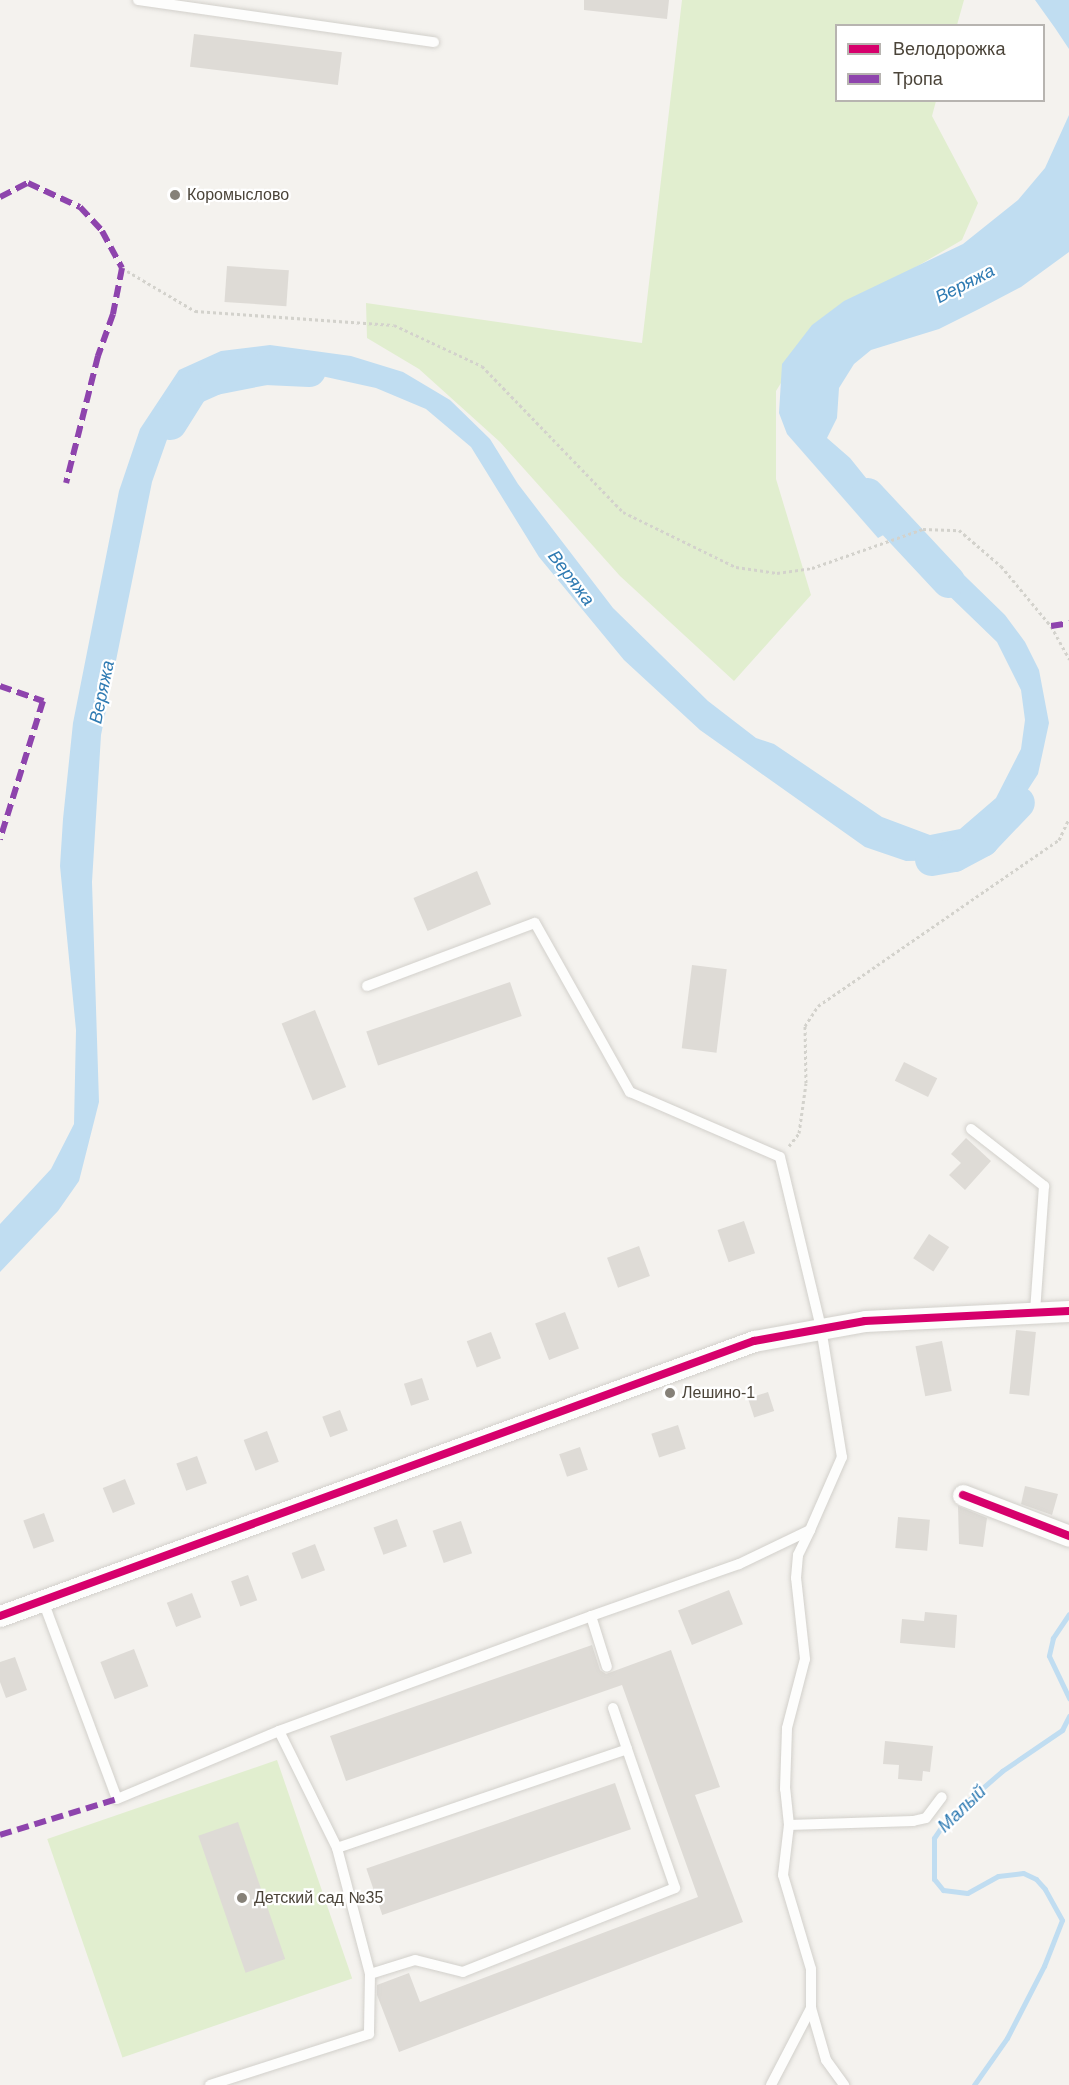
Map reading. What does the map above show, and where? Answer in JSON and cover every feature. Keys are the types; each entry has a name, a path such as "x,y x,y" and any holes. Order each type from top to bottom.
{"street":[{"path":"0,1616 754,1341 821,1328 1035,1311 1069,1311"},
{"path":"963,1495 1069,1536"}],"lane":[{"path":"138,0 434,42"},
{"path":"367,986 535,923 630,1092 780,1157 821,1328 842,1457 798,1556 796,1578 805,1659 787,1728 784,1789 789,1825 783,1875 788,1900 802,1933 811,1969 811,2008 826,2060 844,2085"},
{"path":"971,1129 1044,1186 1035,1311"},
{"path":"43,1601 117,1799 279,1731 739,1564 810,1530"},
{"path":"591,1616 607,1667"},
{"path":"370,1974 415,1960 463,1971 675,1888 613,1708"},
{"path":"210,2085 369,2034 370,1974 337,1848 279,1731"},
{"path":"337,1848 627,1749"},
{"path":"789,1825 913,1821 926,1818 942,1797"},
{"path":"771,2085 811,2008"}],"path":[{"path":"122,268 195,310 394,325 482,366 623,512 736,567 777,573 812,568 923,529 959,530 1001,566 1051,626 1069,659"},
{"path":"780,1157 799,1133 806,1083 805,1026 818,1006 1059,840 1069,819"}],"green space":[{"path":"682,0 964,0 957,24 835,24 835,102 936,102 932,116 978,203 962,240 817,325 776,391 776,479 811,595 734,681 620,576 500,442 419,369 367,338 366,303 642,343"},
{"path":"277,1760 352,1978 122,2058 47,1839"}],"water":[{"path":"1035,0 1069,0 1069,49 1055,28"},
{"path":"1069,115 1069,252 1021,287 939,329 871,350 854,364 839,388 837,418 827,438 850,458 903,524 878,538 787,434 779,413 782,364 812,325 844,301 963,244 1018,200 1045,168"},
{"path":"270,345 351,356 403,372 450,400 490,439 518,484 613,608 708,701 756,738 774,744 882,817 930,835 960,829 996,798 1021,749 1025,720 1021,690 997,642 907,555 931,543 1005,615 1025,642 1039,670 1049,723 1038,774 1018,805 989,834 951,860 906,861 865,847 700,730 624,660 539,557 471,447 426,409 376,388 294,370 263,368 197,384 176,414 152,482 101,735 92,882 99,1102 79,1181 58,1211 0,1272 0,1224 51,1169 74,1124 76,1030 60,866 63,819 73,723 119,491 140,429 179,370 221,351"}],"building":[{"path":"584,0 669,0 667,19 584,10"},
{"path":"194,34 342,52 338,85 190,67"},
{"path":"227,266 289,270 286,306 224,302"},
{"path":"477,871 491,904 428,931 413,898"},
{"path":"692,965 727,969 717,1053 682,1048"},
{"path":"510,982 522,1016 378,1066 366,1031"},
{"path":"315,1010 346,1087 313,1100 282,1023"},
{"path":"904,1062 937,1078 928,1097 895,1081"},
{"path":"966,1138 991,1161 965,1190 949,1175 961,1163 951,1154"},
{"path":"744,1221 755,1253 729,1262 718,1230"},
{"path":"929,1234 949,1247 933,1271 913,1258"},
{"path":"639,1246 650,1276 618,1288 607,1258"},
{"path":"565,1312 579,1348 549,1360 535,1323"},
{"path":"1016,1330 1036,1332 1029,1396 1009,1394"},
{"path":"491,1332 501,1358 477,1367 467,1341"},
{"path":"942,1341 952,1391 925,1396 915,1346"},
{"path":"422,1378 429,1400 411,1406 404,1384"},
{"path":"768,1392 774,1411 754,1418 748,1398"},
{"path":"340,1410 348,1431 330,1437 322,1417"},
{"path":"678,1425 686,1449 659,1457 651,1434"},
{"path":"267,1431 279,1462 255,1471 244,1440"},
{"path":"580,1447 588,1470 567,1477 559,1454"},
{"path":"197,1456 207,1483 186,1491 176,1464"},
{"path":"125,1479 135,1504 113,1513 103,1488"},
{"path":"1025,1486 1058,1494 1052,1515 1021,1504"},
{"path":"958,1506 987,1518 983,1547 959,1544"},
{"path":"44,1513 54,1541 34,1549 23,1521"},
{"path":"898,1517 930,1520 927,1551 895,1548"},
{"path":"397,1519 407,1546 383,1555 374,1528"},
{"path":"461,1521 472,1553 444,1563 433,1531"},
{"path":"315,1544 325,1570 302,1579 292,1553"},
{"path":"248,1575 257,1600 240,1607 231,1581"},
{"path":"729,1590 743,1624 692,1645 678,1611"},
{"path":"192,1593 201,1617 176,1627 167,1603"},
{"path":"925,1612 957,1615 955,1648 900,1643 902,1619 924,1621"},
{"path":"592,1645 600,1670 606,1674 671,1650 720,1787 695,1795 743,1922 399,2052 377,1995 377,1985 409,1973 420,2002 698,1897 622,1685 346,1781 330,1736"},
{"path":"134,1649 148,1686 115,1699 100,1662"},
{"path":"15,1657 27,1690 6,1698 0,1682 0,1662"},
{"path":"885,1741 933,1746 930,1772 923,1771 922,1781 898,1779 899,1765 883,1764"},
{"path":"615,1783 631,1829 382,1915 366,1869"},
{"name":"Детский сад №35","path":"238,1822 285,1959 245,1973 198,1836"}],"waterway":[{"name":"Веряжа","path":"170,423 192,388 214,378 265,368 309,370"},
{"name":"Веряжа","path":"867,494 948,581"},
{"name":"Веряжа","path":"931,859 954,855 982,840 1018,802"},
{"name":"Малый","path":"1069,1614 1053,1638 1049,1656 1069,1698"},
{"name":"Малый","path":"974,2085 1007,2038 1044,1966 1062,1920 1045,1889 1036,1879 1023,1873 998,1876 967,1893 943,1890 934,1879 934,1838 947,1819 1002,1771 1062,1730 1069,1716"}],"marked path":[{"path":"0,197 28,183 80,207 102,231 122,268 113,314 98,356 66,483"},
{"path":"1051,626 1069,623"},
{"path":"0,686 43,701 0,839"},
{"path":"0,1835 117,1799"}],"cycle path":[{"path":"0,1616 754,1341 865,1321 1069,1311"},
{"path":"963,1495 1069,1536"}],"place":[{"name":"Коромыслово","path":"175,195"},
{"name":"Лешино-1","path":"670,1393"},
{"name":"Детский сад №35","path":"242,1898"}]}
